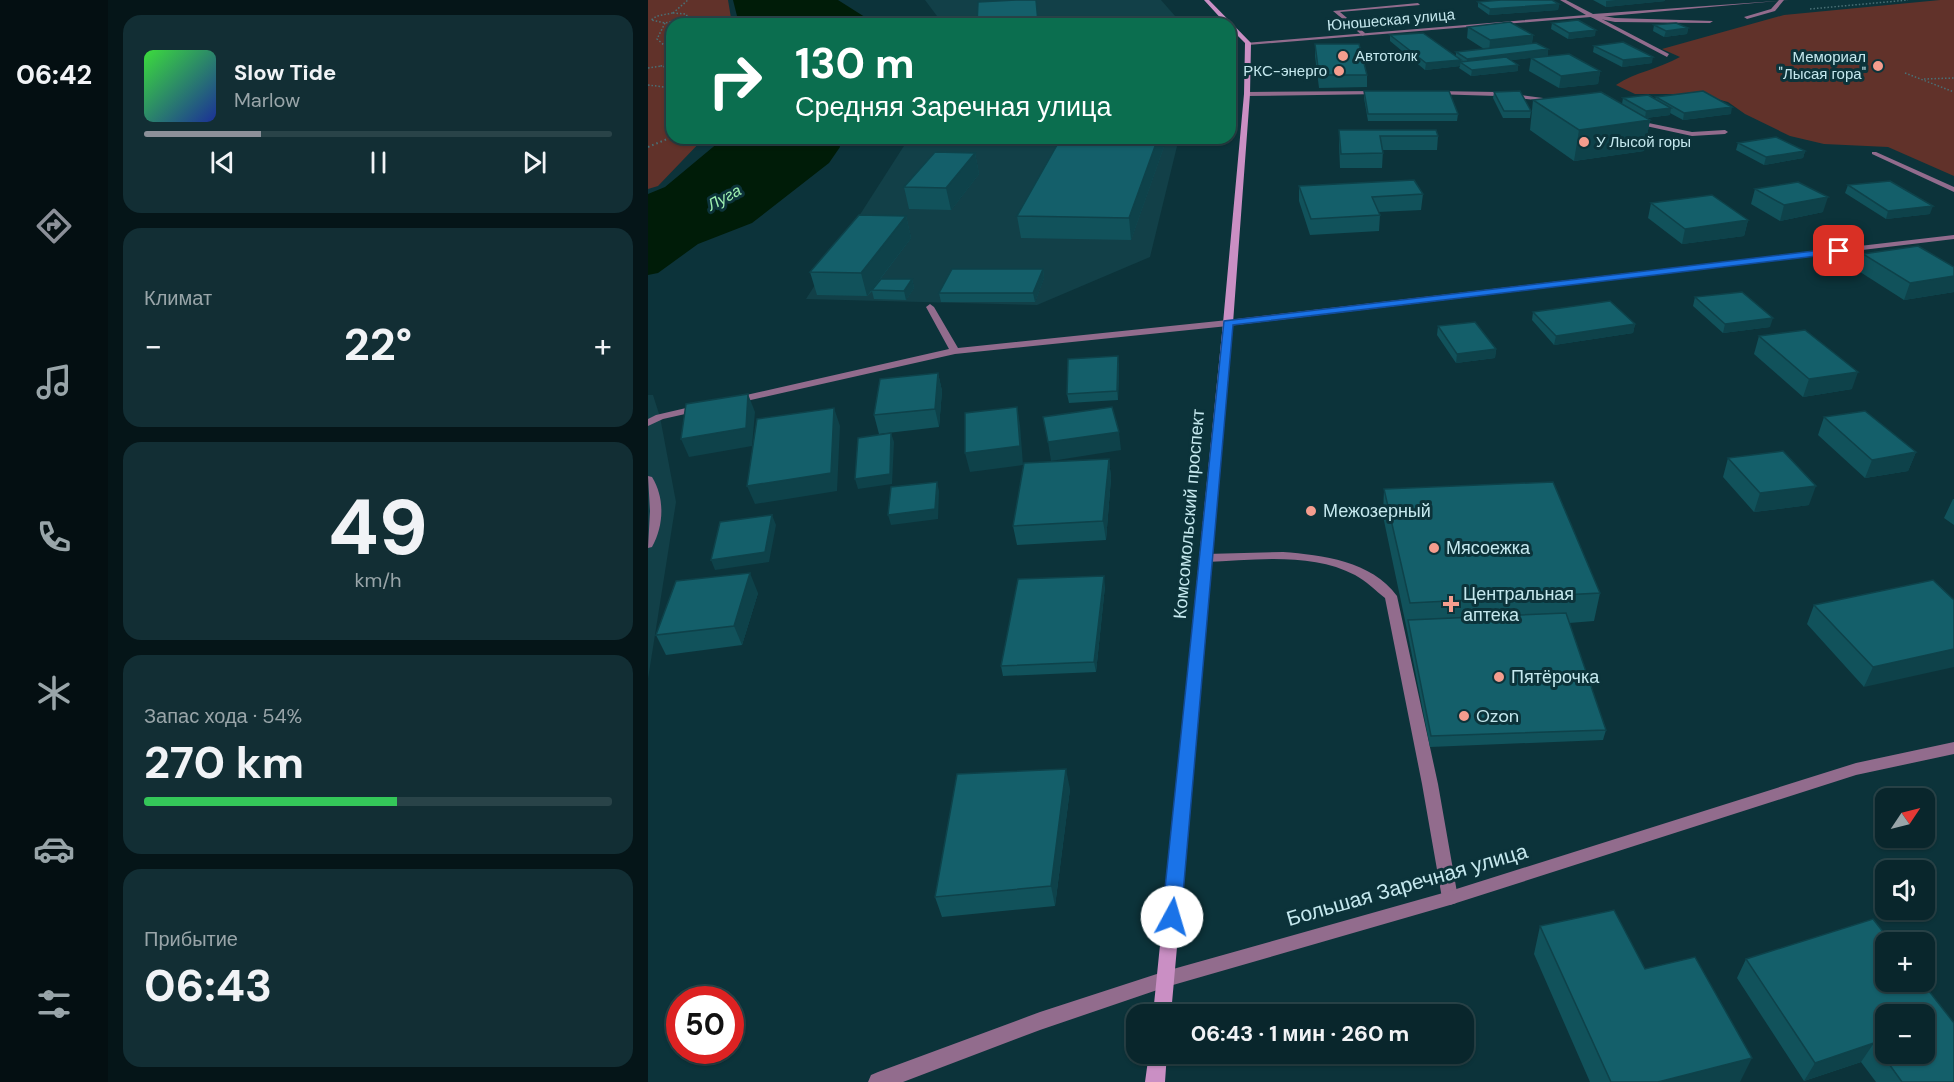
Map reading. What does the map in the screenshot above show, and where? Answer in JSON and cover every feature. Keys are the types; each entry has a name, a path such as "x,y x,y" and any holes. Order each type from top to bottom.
{"main road":[{"path":"1206,0 1224,18"},
{"path":"1236,30 1248,43"},
{"name":"Комсомольский проспект","path":"1163,1004 1228,323 1247,94 1248,43"},
{"path":"1155,1082 1157,1064"}],"street":[{"path":"1562,0 1667,55"},
{"path":"1747,17 1773,10 1784,0"},
{"name":"Юношеская улица","path":"1248,43 1784,0"},
{"path":"1363,34 1336,11 1418,4"},
{"path":"1592,16 1614,20 1710,21"},
{"path":"1247,94 1386,93"},
{"path":"1421,93 1497,94 1568,103"},
{"path":"1622,118 1692,134 1725,132"},
{"path":"1875,153 1954,190"},
{"path":"716,404 955,351 1228,323 1954,237"},
{"path":"930,308 955,351"},
{"path":"648,423 660,417 705,407"},
{"path":"648,479 656,500 656,520 648,544"},
{"path":"1206,558 1289,556 1328,561 1359,572 1391,596 1430,784 1450,898"},
{"name":"Большая Заречная улица","path":"878,1082 1041,1021 1166,979 1450,898 1856,769 1954,748"}],"path":[{"path":"674,14 688,0"},
{"path":"1773,10 1908,0"},
{"path":"648,19 674,14 686,14 688,18"},
{"path":"652,18 651,21 664,23 657,39 666,47"},
{"path":"648,68 666,64"},
{"path":"661,66 666,67"},
{"path":"1905,73 1954,92"},
{"path":"1920,79 1954,78"},
{"path":"648,85 666,87"},
{"path":"648,147 666,140"}],"shaded area":[{"path":"648,0 728,0 731,18 666,18 666,144 698,144 658,186 648,189"},
{"path":"925,0 1161,0 1177,18 938,18"},
{"path":"1954,0 1954,176 1888,147 1824,144 1790,136 1745,114 1728,102 1697,94 1635,94 1616,85 1680,57 1662,49 1784,15"},
{"path":"905,144 1178,144 1150,257 1037,305 806,299"},
{"path":"648,395 653,395 660,417 676,502 648,679"}],"water":[{"path":"733,0 838,0 866,18 738,18"},
{"name":"Луга","path":"717,144 839,144 840,147 829,163 752,223 698,244 658,273 648,275 648,194 665,187"}],"building":[{"path":"1036,0 1038,18 977,18 978,2"},
{"path":"1552,0 1559,4 1490,9 1478,2"},
{"path":"1578,20 1596,30 1569,33 1552,23"},
{"path":"1510,22 1533,35 1490,40 1468,27"},
{"path":"1676,23 1688,28 1666,31 1654,25"},
{"path":"1423,33 1461,60 1426,63 1390,35"},
{"path":"1623,42 1653,57 1623,60 1594,46"},
{"path":"1536,43 1548,49 1467,59 1456,52"},
{"path":"1315,44 1359,44 1367,75 1319,75"},
{"path":"1569,54 1600,71 1561,76 1531,58"},
{"path":"1506,57 1518,65 1472,70 1460,62"},
{"path":"1364,91 1449,91 1458,114 1368,114"},
{"path":"1520,91 1531,111 1504,111 1494,92"},
{"path":"1703,91 1732,107 1684,113 1656,97"},
{"path":"1601,92 1650,120 1579,130 1533,100"},
{"path":"1648,95 1671,108 1646,111 1623,98"},
{"path":"1339,130 1436,130 1438,136 1380,136 1383,153 1341,154"},
{"path":"1776,137 1805,151 1766,157 1738,143"},
{"path":"1058,144 1156,144 1129,218 1017,216"},
{"path":"935,152 975,153 946,188 904,187"},
{"path":"1414,180 1423,194 1372,197 1380,215 1311,219 1299,186"},
{"path":"1890,181 1933,206 1888,211 1848,185"},
{"path":"1798,182 1828,197 1784,205 1755,189"},
{"path":"1712,195 1748,220 1685,229 1651,203"},
{"path":"859,215 906,216 861,273 810,272"},
{"path":"1918,246 1954,267 1954,276 1910,283 1863,254"},
{"path":"952,269 1043,269 1033,293 939,293"},
{"path":"881,279 912,279 904,291 872,290"},
{"path":"1742,292 1773,318 1725,324 1695,297"},
{"path":"1610,301 1635,324 1556,336 1533,312"},
{"path":"1475,322 1496,349 1457,354 1438,326"},
{"path":"1805,330 1858,372 1809,379 1759,336"},
{"path":"1118,356 1117,391 1067,394 1068,359"},
{"path":"938,373 935,409 874,415 880,379"},
{"path":"748,394 746,428 681,439 686,404"},
{"path":"1017,407 1020,446 965,453 965,413"},
{"path":"1112,407 1119,432 1048,442 1043,417"},
{"path":"834,408 831,473 747,486 757,419"},
{"path":"1865,411 1916,452 1872,460 1824,417"},
{"path":"891,433 890,474 855,479 858,438"},
{"path":"1783,451 1816,486 1760,493 1728,458"},
{"path":"1109,459 1103,521 1013,526 1024,463"},
{"path":"937,482 935,509 888,515 891,487"},
{"path":"1553,482 1600,593 1410,603 1384,489"},
{"path":"772,515 765,552 711,560 720,522"},
{"path":"750,573 734,626 656,635 676,581"},
{"path":"1104,576 1094,662 1001,666 1018,579"},
{"path":"1933,580 1954,600 1954,649 1873,667 1814,605"},
{"name":"Пятёрочка","path":"1566,613 1606,730 1431,736 1408,620"},
{"path":"1066,769 1051,886 935,897 957,774"},
{"path":"1614,910 1645,969 1695,957 1752,1058 1658,1082 1611,1082 1540,926"},
{"path":"1873,919 1883,932 1875,932 1875,992 1930,992 1954,1023 1954,1082 1902,1082 1889,1064 1935,1064 1935,1004 1875,1004 1875,1044 1815,1063 1746,959"}],"place":[{"name":"Автотолк","path":"1343,56"},
{"name":"Мемориал \"Лысая гора\"","path":"1878,66"},
{"name":"РКС-энерго","path":"1339,71"},
{"name":"У Лысой горы","path":"1584,142"},
{"name":"Межозерный","path":"1311,511"},
{"name":"Мясоежка","path":"1434,548"},
{"name":"Центральная аптека","path":"1451,604"},
{"name":"Пятёрочка","path":"1499,677"},
{"name":"Ozon","path":"1464,716"}],"route":[{"path":"1172,917 1228,323 1839,251"}]}
